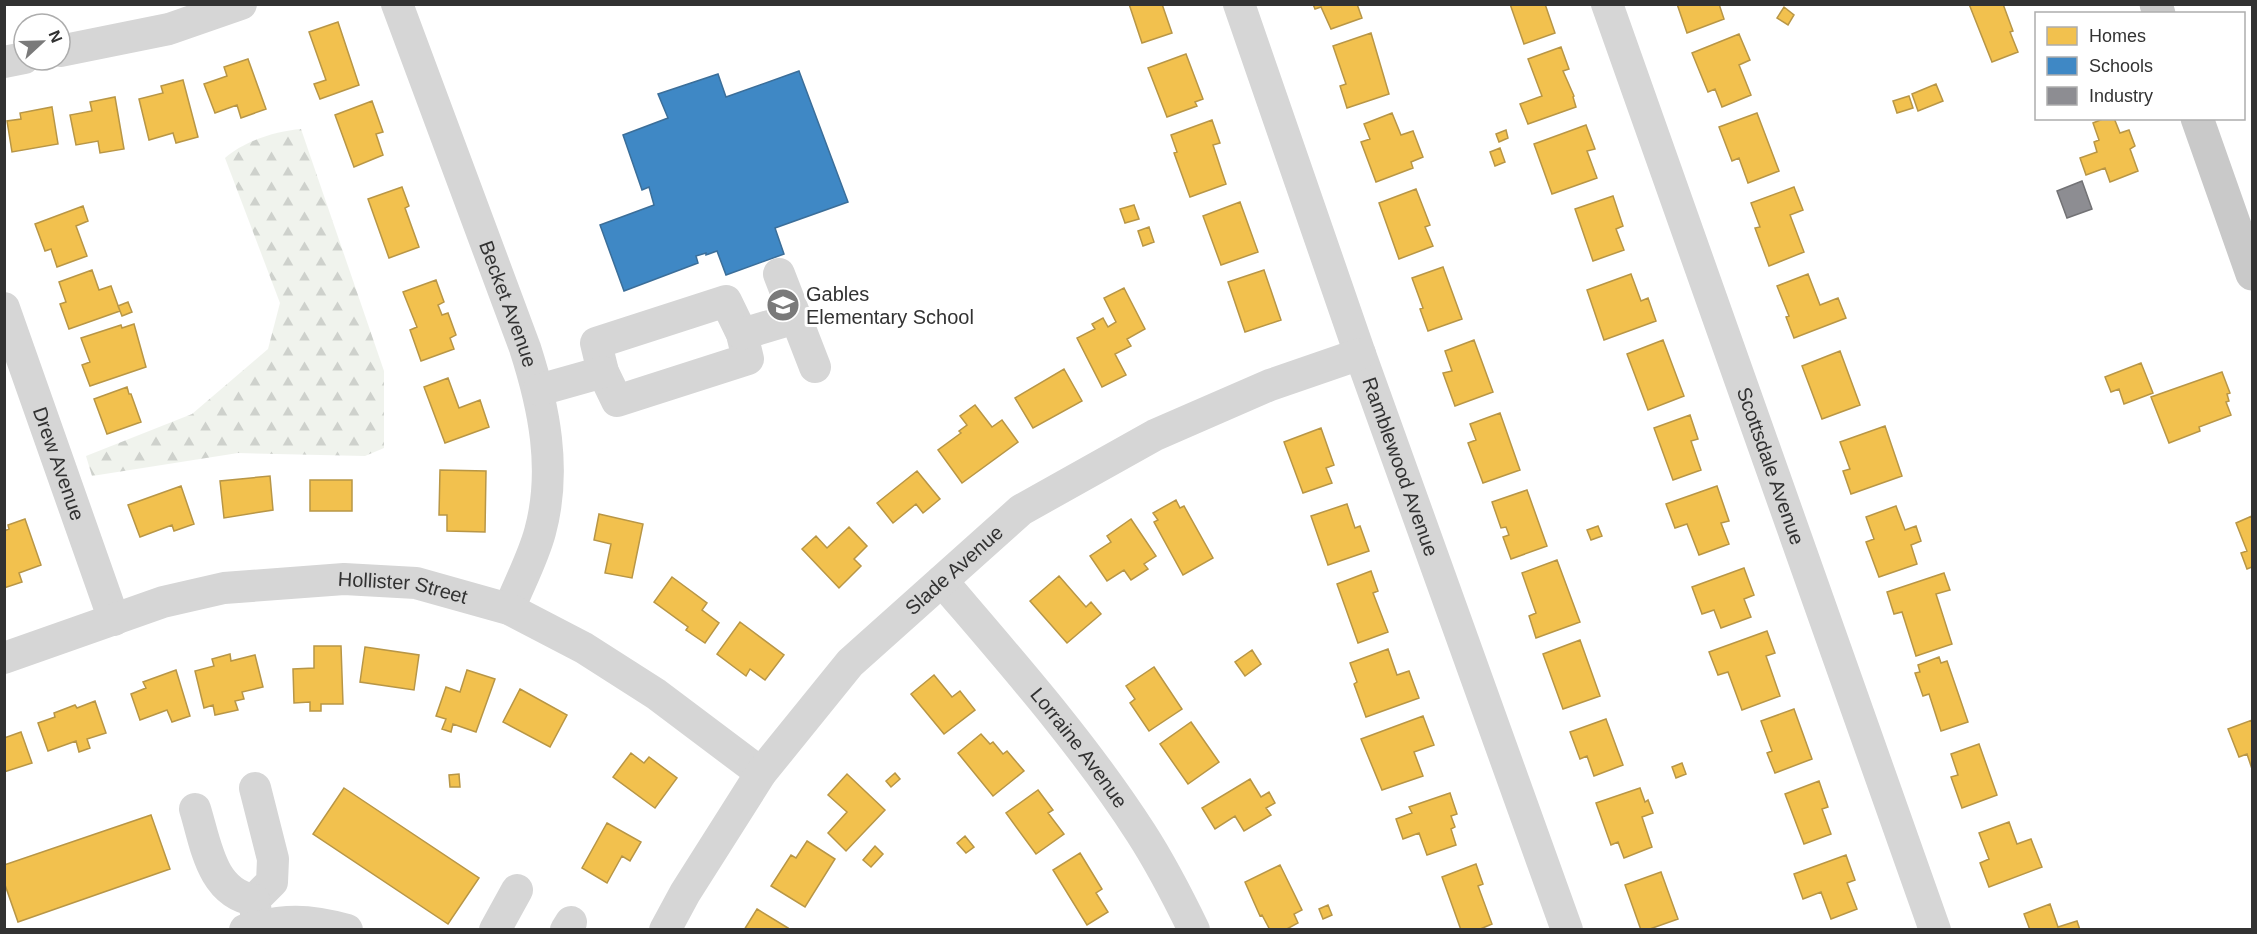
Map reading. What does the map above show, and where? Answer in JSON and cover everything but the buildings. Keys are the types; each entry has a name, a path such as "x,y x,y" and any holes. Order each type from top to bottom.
{"main road":[{"path":"2198,120 2253,274"}],"street":[{"path":"72,48 169,28 241,4"},
{"name":"Becket Avenue","path":"397,4 539,390 547,439 549,483 540,532 509,609"},
{"name":"Ramblewood Avenue","path":"1239,4 1360,354 1567,930"},
{"name":"Scottsdale Avenue","path":"1607,4 1935,930"},
{"path":"779,274 815,367"},
{"path":"726,301 741,334 748,359 617,401 603,372 596,343 726,301"},
{"path":"741,334 796,318"},
{"name":"Drew Avenue","path":"7,325 114,620"},
{"name":"Slade Avenue","path":"665,930 685,892 761,773 850,663 1021,510 1155,435 1270,384 1360,354"},
{"path":"539,390 603,372"},
{"name":"Hollister Street","path":"4,658 163,602 224,588 344,579 416,583 509,609 584,648 656,694 761,773"},
{"name":"Lorraine Avenue","path":"942,581 1040,694 1098,770 1142,834 1194,930"},
{"path":"253,919 272,882 273,858 255,788"},
{"path":"195,809 216,874 226,888 242,898 253,919"},
{"path":"495,930 517,890"},
{"path":"253,919 316,921 347,930"}],"green space":[{"path":"301,129 384,371 384,448 365,456 238,453 92,476 86,456 192,414 268,349 280,303 225,158 241,147 261,138"}],"place":[{"name":"Gables Elementary School","path":"783,305"}]}
